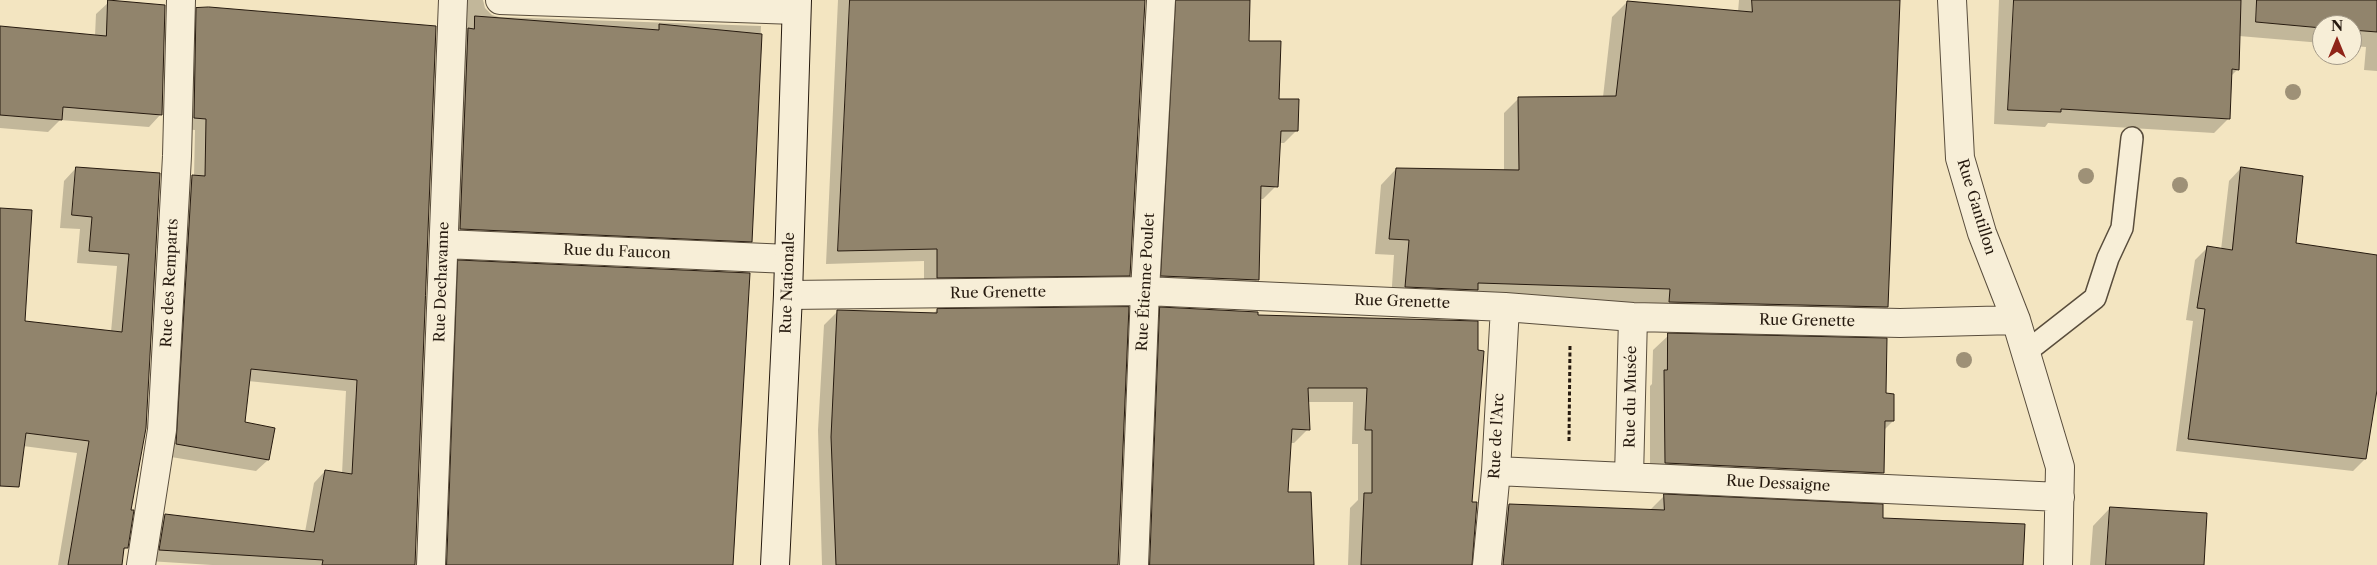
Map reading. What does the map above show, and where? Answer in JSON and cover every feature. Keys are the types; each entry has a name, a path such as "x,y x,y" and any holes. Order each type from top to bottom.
{"street":[{"name":"Rue des Remparts","path":"142,565 162,430 177,156 181,0"},
{"name":"Rue Dechavanne","path":"431,565 454,0"},
{"path":"500,0 797,5"},
{"name":"Rue Étienne Poulet","path":"1134,565 1145,291 1162,0"},
{"name":"Rue Gantillon","path":"1952,0 1960,158 1982,233 2016,320 2060,467 2058,565"},
{"name":"Rue Nationale","path":"775,565 788,295 797,5"},
{"name":"Rue du Faucon","path":"444,244 789,259"},
{"name":"Rue Grenette","path":"788,295 1145,291 1505,307 1633,317 1900,324 2016,320"},
{"name":"Rue de l'Arc","path":"1487,565 1496,471 1505,307"},
{"name":"Rue du Musée","path":"1630,477 1633,317"},
{"name":"Rue Dessaigne","path":"1496,471 2060,497"}],"lane":[{"path":"2026,352 2095,298 2108,258 2122,228 2132,138"}],"path":[{"path":"1569,443 1570,339"}],"building":[{"path":"108,0 165,5 162,115 63,107 62,120 0,115 0,26 106,36"},
{"path":"850,0 1145,0 1130,276 937,278 937,249 838,251"},
{"path":"1176,0 1250,0 1249,41 1281,41 1279,99 1299,99 1298,131 1281,131 1278,187 1261,186 1259,280 1161,276"},
{"path":"1752,0 1900,0 1888,307 1669,302 1670,289 1478,283 1478,290 1405,287 1409,240 1389,239 1396,168 1519,170 1518,97 1616,96 1627,1 1752,12"},
{"path":"2014,0 2241,0 2239,70 2232,69 2230,119 2061,109 2061,112 2008,110"},
{"path":"2257,0 2377,0 2377,32 2362,31 2362,15 2312,15 2312,27 2256,22"},
{"path":"209,7 436,26 415,565 322,565 323,560 159,550 165,514 314,532 325,470 352,474 357,380 251,369 245,422 275,428 269,460 176,444 192,175 205,176 206,119 194,118 196,8"},
{"path":"475,16 659,30 659,24 762,34 752,242 460,229 468,28 474,29"},
{"path":"76,167 160,173 146,428 131,510 134,510 128,548 124,548 122,565 68,565 89,441 26,433 19,487 0,486 0,208 32,210 25,321 122,332 129,254 89,251 92,217 72,215"},
{"path":"2241,167 2303,176 2296,243 2377,255 2377,390 2366,459 2188,439 2205,309 2197,308 2207,246 2232,250"},
{"path":"458,260 750,273 733,565 447,565"},
{"path":"1129,307 1118,565 836,565 831,437 837,310 937,313 937,309"},
{"path":"1160,307 1258,312 1258,315 1478,321 1478,350 1484,351 1472,502 1477,502 1472,565 1361,565 1364,493 1372,493 1372,430 1365,430 1367,388 1308,388 1310,430 1292,429 1288,492 1311,492 1314,565 1150,565"},
{"path":"1668,333 1887,338 1886,393 1894,394 1894,421 1885,421 1884,473 1665,463 1664,370 1667,370"},
{"path":"1664,494 1883,504 1883,518 2025,524 2023,565 1503,565 1509,504 1664,510"},
{"path":"2110,507 2207,513 2204,565 2106,565"}]}
